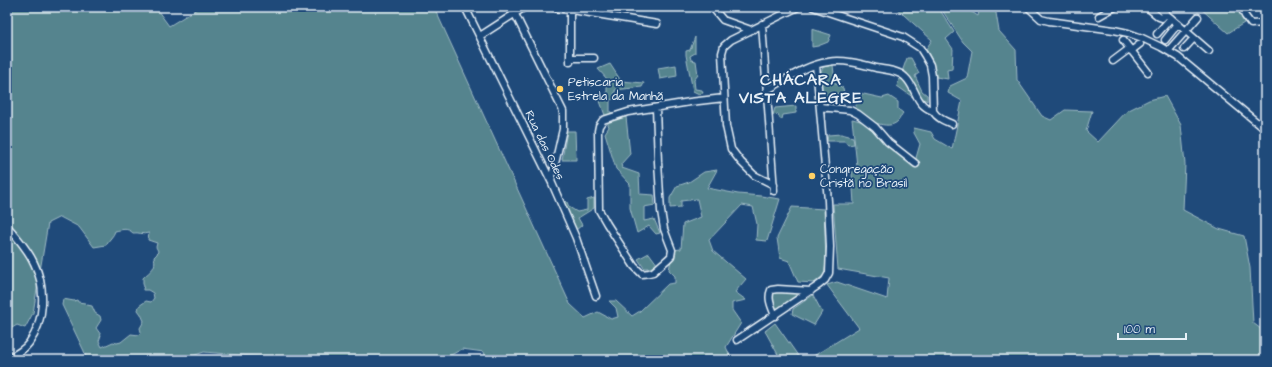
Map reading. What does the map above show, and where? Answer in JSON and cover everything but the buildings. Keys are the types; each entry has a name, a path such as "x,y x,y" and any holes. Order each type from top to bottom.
{"street":[{"name":"Rua das Odes","path":"465,7 576,238 596,296"},
{"path":"480,36 524,7"},
{"path":"553,7 657,24"},
{"path":"712,7 723,20 751,30"},
{"path":"762,24 774,188 754,175 731,149 726,126 722,49 731,40 762,24 798,7"},
{"path":"813,7 903,37 920,48 930,65 932,76 933,110 939,118 952,124"},
{"path":"1028,7 1041,19 1128,33 1168,51 1178,57 1265,129"},
{"path":"1099,16 1114,7"},
{"path":"1148,7 1159,18 1162,18 1166,14"},
{"path":"1158,7 1209,51"},
{"path":"1241,7 1251,24 1265,23"},
{"path":"570,10 570,60 594,58"},
{"path":"515,14 563,111 563,129 550,182"},
{"path":"1168,51 1198,17"},
{"path":"1157,34 1171,18"},
{"path":"1165,40 1178,24"},
{"path":"1184,49 1194,38"},
{"path":"1113,61 1128,45 1140,44"},
{"path":"1128,45 1148,72"},
{"path":"767,90 802,70 828,62 844,62 898,73 906,78 923,106 933,110"},
{"path":"737,340 811,291 828,276 830,269 828,201 816,65"},
{"path":"656,108 661,211 664,229 672,250 671,256 663,264 653,272 644,274 640,273 634,266 599,210 599,126 603,120 609,117 628,112 724,98"},
{"path":"820,107 850,110 858,114 875,127 888,142 916,164"},
{"path":"7,226 28,252 40,276 42,305 40,320 29,343 22,350 7,359"},
{"path":"774,316 769,299 772,290 811,291"}],"green space":[{"path":"7,7 155,7 169,26 200,7 434,7 570,304 585,318 598,312 611,319 618,317 616,308 609,301 616,301 632,316 640,311 668,284 675,283 675,276 669,270 673,250 681,249 683,224 701,217 697,199 681,201 681,207 670,208 670,198 677,186 689,182 704,172 717,170 707,188 738,194 780,199 767,241 756,240 757,224 753,207 742,205 709,240 713,251 746,279 735,292 746,300 732,303 732,310 741,323 726,347 732,360 487,360 484,352 462,349 442,360 299,360 204,352 181,360 85,360 86,357 84,351 62,305 63,299 74,301 77,300 78,302 92,306 95,313 100,316 101,320 96,328 101,335 99,341 102,347 113,342 121,342 131,334 139,335 141,332 140,328 144,321 138,310 139,306 146,301 151,302 154,298 153,293 148,290 143,290 143,278 151,271 155,264 154,257 158,251 156,247 157,243 148,240 149,233 133,233 124,229 115,231 106,245 94,247 79,227 60,217 48,223 33,313 25,328 17,325 7,331"},
{"path":"895,7 938,7 954,32 946,39 953,49 952,69 947,70 948,79 936,77 933,62 926,49 932,40"},
{"path":"940,7 964,7 978,16 980,7 995,7 999,31 1016,50 1017,80 1042,116 1051,120 1065,110 1092,111 1086,131 1098,142 1127,111 1149,100 1165,96 1181,125 1185,164 1183,210 1219,229 1244,236 1250,268 1253,323 1265,332 1265,360 807,360 859,328 827,285 837,282 887,299 889,278 838,269 833,204 854,204 852,173 857,166 852,119 865,123 890,145 918,166 916,158 920,144 914,133 914,128 931,132 935,139 952,149 962,101 948,93 950,86 967,78 972,51 963,42"},
{"path":"1199,7 1238,7 1244,23 1228,33"},
{"path":"812,29 831,35 828,42 812,47"},
{"path":"695,37 695,53 690,56 691,60 696,61 698,75 694,80 695,89 702,90 703,93 699,94 693,91 686,55 686,51 690,50"},
{"path":"907,58 911,58 919,73 915,76 922,91 927,95 927,101 921,97 914,98 897,86"},
{"path":"610,64 621,81 644,83 642,87 615,90 615,98 610,100 610,112 626,117 630,154 621,164 622,168 639,174 640,194 654,195 655,205 644,207 644,221 654,219 660,233 656,234 649,226 637,233 630,208 630,184 616,169 605,133 609,127 600,101 607,95 607,79 598,69"},
{"path":"676,65 677,76 660,79 658,68"},
{"path":"833,65 835,83 843,88 844,93 835,94 835,107 826,106 821,81 821,71 823,67"},
{"path":"859,93 882,98 889,96 898,102 898,109 903,113 898,121 894,124 888,125 882,125 854,114"},
{"path":"796,106 796,113 783,115 782,119 780,119 778,114 773,115 775,108"},
{"path":"567,131 575,131 576,160 562,160"},
{"path":"841,134 853,137 854,144 848,145 845,141 827,141 828,135"},
{"path":"594,198 594,208 578,218 582,225 576,230 561,200 567,202 569,207 577,212 587,210 587,200"},
{"path":"792,207 824,209 826,263 824,275 814,283 798,282 789,261 780,258 777,238"},
{"path":"649,253 657,264 650,268 644,268 638,259"},
{"path":"771,290 811,291 775,316"},
{"path":"813,295 822,312 814,325 792,314 793,309"},
{"path":"775,323 801,360 781,360 765,331"}],"place":[{"name":"Petiscaria Estrela da Manhã","path":"560,89"},
{"name":"Congregação Cristã no Brasil","path":"812,176"}],"district":[{"name":"CHÁCARA VISTA ALEGRE","path":"801,88"}]}
